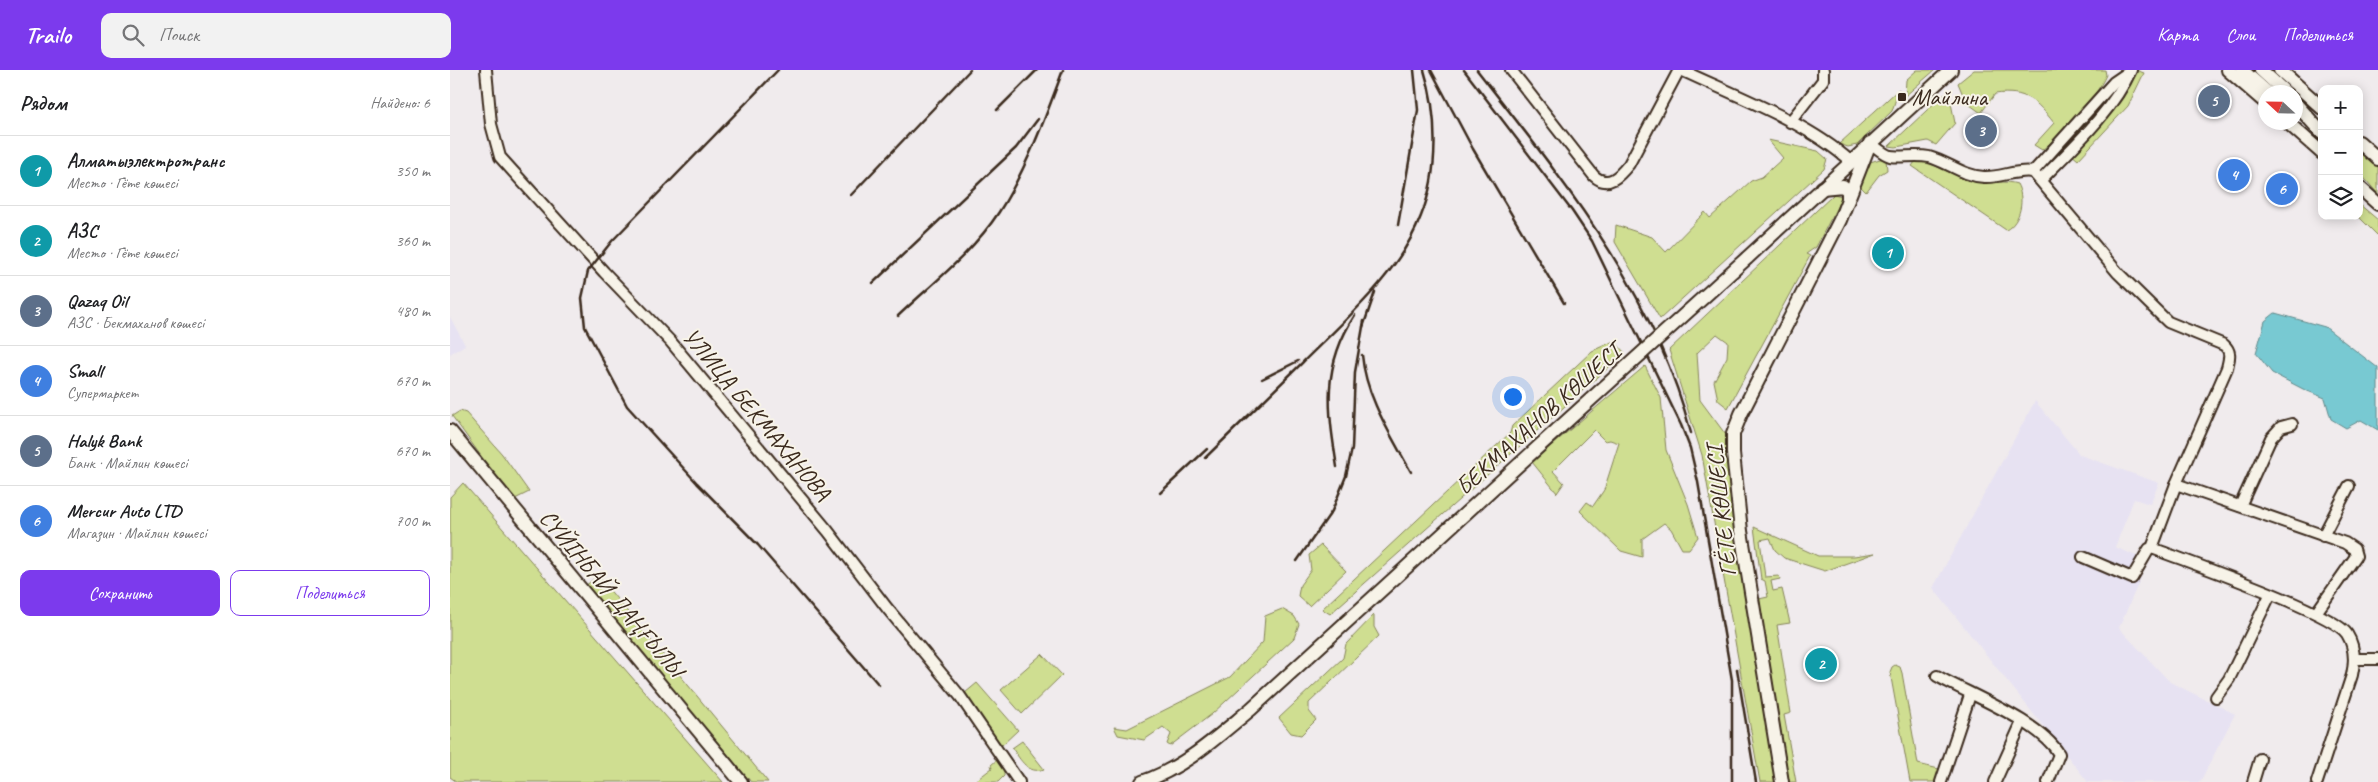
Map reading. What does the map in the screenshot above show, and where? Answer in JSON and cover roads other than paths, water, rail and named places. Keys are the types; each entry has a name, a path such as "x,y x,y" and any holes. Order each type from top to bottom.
{"main road":[{"name":"БЕКМАХАНОВ КӨШЕСІ","path":"1142,782 1174,767 1200,751 1250,709 1747,258 1850,161 1951,70"},
{"path":"2228,70 2258,96"},
{"path":"2242,70 2259,85"},
{"path":"2261,70 2277,85"},
{"path":"2281,70 2318,104"},
{"path":"2303,112 2319,130"},
{"path":"2303,127 2318,143"},
{"path":"2296,130 2318,149"},
{"name":"ГЁТЕ КӨШЕСІ","path":"1782,782 1742,531 1732,444 1741,414 1848,200 1870,143"},
{"path":"2363,146 2378,159"},
{"path":"1822,188 1843,186 1848,191 1848,200"},
{"path":"2363,189 2378,204"},
{"name":"СҮЙІНБАЙ ДАҢҒЫЛЫ","path":"450,431 741,782"}],"street":[{"name":"УЛИЦА БЕКМАХАНОВА","path":"486,70 491,124 500,158 678,349 828,532 886,608 960,696 1019,782"},
{"path":"1511,70 1599,180 1609,182 1618,178 1629,164 1680,70 1790,122 1841,152 1850,161"},
{"path":"1790,122 1823,80 1823,70"},
{"path":"2034,172 2114,82 2131,70"},
{"path":"2042,180 2123,89 2131,70"},
{"path":"1870,143 1890,156 1909,154 1930,157 1956,169 1981,177 1995,178 2027,170 2034,172 2118,273 2168,322 2224,345 2228,349 2230,354 2227,368 2176,484 2152,548 2132,578 2083,557"},
{"path":"2240,506 2271,438 2281,427 2292,424"},
{"path":"2176,484 2346,543 2354,549 2356,556 2316,613"},
{"path":"2323,536 2349,486"},
{"path":"2152,548 2316,613 2347,634 2355,659 2317,782"},
{"path":"2216,697 2229,679 2270,595"},
{"path":"2355,659 2378,659"},
{"path":"1937,676 1970,695 1994,705 2045,737 2059,754 2048,782"},
{"path":"1941,782 1970,695"},
{"path":"1995,782 2022,722"},
{"path":"2253,782 2260,759"}],"water":[{"path":"2275,313 2325,327 2378,368 2378,430 2361,420 2346,428 2331,419 2325,398 2272,373 2256,353 2265,321"}],"railway":[{"path":"778,70 612,241 588,271 582,298 585,327 627,406 697,483 758,545 879,685"},
{"path":"851,195 970,70"},
{"path":"997,110 1037,70"},
{"path":"898,316 965,254 989,227 1009,196 1027,161 1063,70"},
{"path":"1398,225 1418,110 1414,70"},
{"path":"1205,458 1353,313 1385,277 1411,237 1427,199 1434,162 1432,105 1424,70"},
{"path":"1431,70 1473,149 1564,303"},
{"path":"1464,70 1572,211 1592,241 1681,425 1690,448 1698,482 1732,680 1732,782"},
{"path":"1477,70 1574,197 1630,286 1654,332 1675,381 1691,433"},
{"path":"873,283 1016,148 1038,119"},
{"path":"1363,327 1375,292"},
{"path":"1337,467 1330,408 1332,371 1344,334 1355,315"},
{"path":"1297,561 1332,511 1346,476 1352,449 1355,372 1364,321"},
{"path":"1362,355 1364,371 1380,416 1411,472"},
{"path":"1262,379 1298,361"},
{"path":"1160,493 1207,449"},
{"path":"1737,669 1756,782"}],"place":[{"name":"Майлина","path":"1902,97"},
{"name":"Halyk Bank","path":"2214,101"},
{"name":"Qazaq Oil","path":"1981,131"},
{"name":"Small","path":"2234,175"},
{"name":"Mercur Auto LTD","path":"2282,189"},
{"name":"Алматыэлектротранс","path":"1888,253"},
{"name":"АЗС","path":"1821,664"}]}
